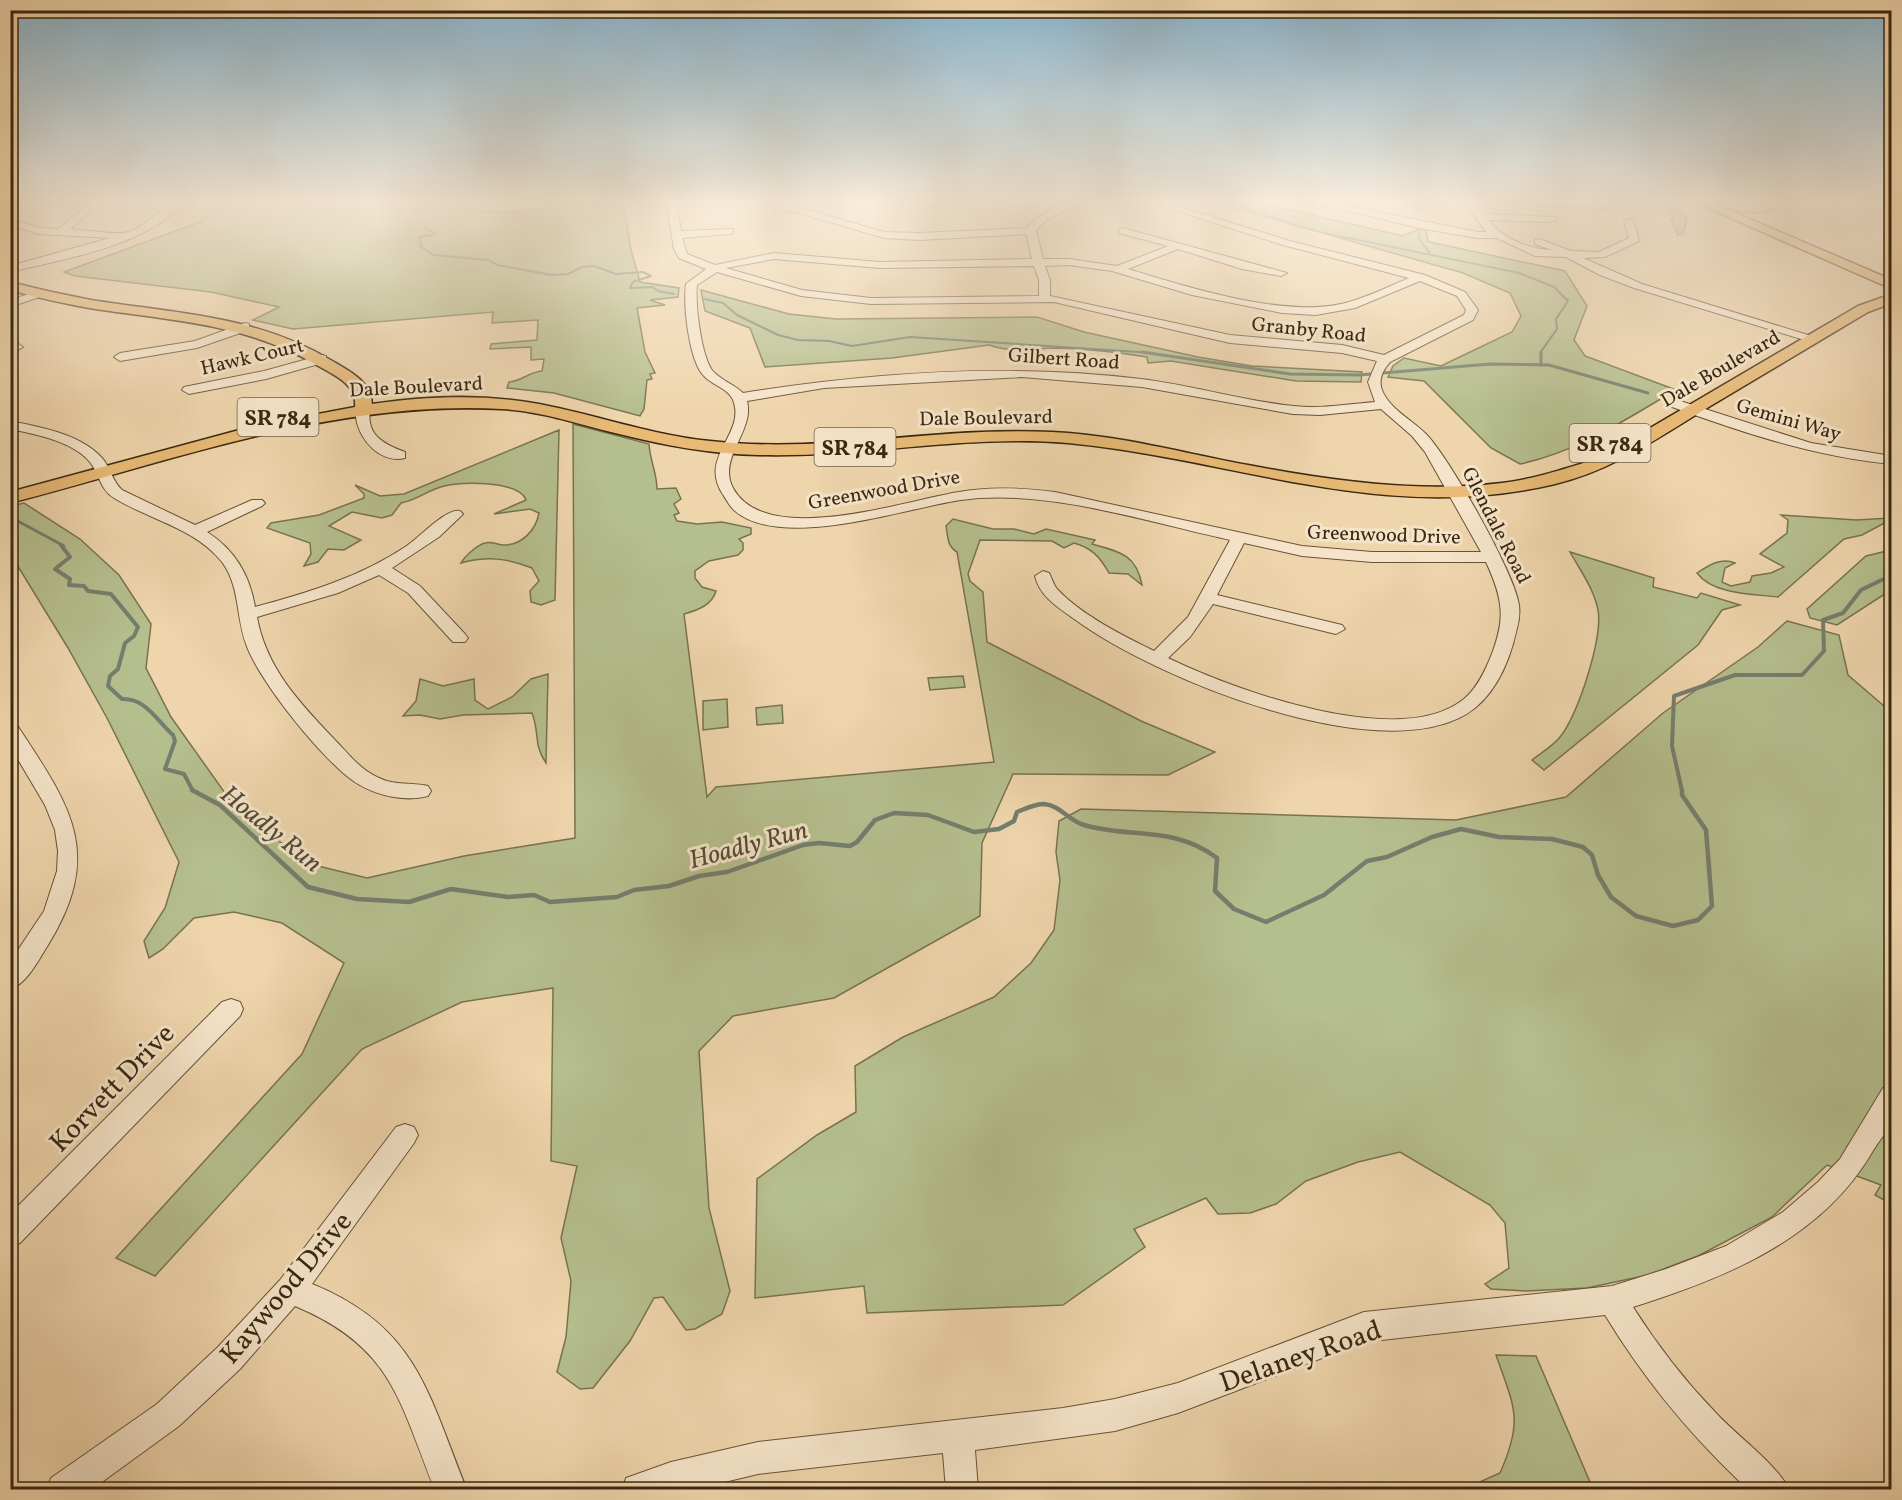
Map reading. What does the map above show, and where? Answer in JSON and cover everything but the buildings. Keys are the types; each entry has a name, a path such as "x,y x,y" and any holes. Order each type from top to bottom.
{"main road":[{"path":"1866,271 1886,296"},
{"path":"1868,271 1892,285"},
{"path":"1875,271 1892,275"},
{"path":"10,286 38,294 245,327 280,337 322,359 356,383 364,405"},
{"name":"Dale Boulevard","path":"10,488 101,469 364,405 449,403 525,406 571,414 658,439 729,444 811,441 960,428 1056,428 1111,434 1317,474 1453,488 1517,486 1586,469 1622,453 1685,407 1798,334 1846,306 1886,296"},
{"name":"Dale Boulevard","path":"1685,407 1815,339 1886,296"},
{"name":"Dale Boulevard","path":"10,498 101,469"}],"street":[{"path":"709,271 696,279 691,288 703,365 711,376 739,398"},
{"name":"Granby Road","path":"724,271 801,293 844,299 1044,298 1078,303 1137,320 1219,337 1276,345 1342,349 1379,370"},
{"path":"1041,271 1046,283 1044,298"},
{"path":"1125,271 1192,291 1304,311 1351,306 1421,277"},
{"path":"1269,271 1281,273"},
{"path":"1379,370 1464,321 1472,313 1471,305 1461,294 1421,277 1397,271"},
{"path":"1603,271 1630,283 1815,339"},
{"path":"10,304 38,294"},
{"path":"120,357 197,344 245,327"},
{"name":"Hawk Court","path":"189,390 266,375 322,359"},
{"name":"Glendale Road","path":"1043,576 1051,592 1073,611 1119,640 1256,698 1336,719 1396,724 1443,716 1458,710 1480,693 1488,683 1509,628 1512,615 1509,593 1453,488 1423,439 1379,398 1379,370"},
{"name":"Gilbert Road","path":"739,398 824,384 1012,373 1115,380 1293,410 1320,411 1385,405"},
{"name":"Greenwood Drive","path":"739,398 743,417 729,444 723,479 729,496 742,510 772,520 801,523 835,520 956,496 1012,492 1055,497 1302,551 1344,555 1491,557"},
{"path":"364,405 361,423 367,436 381,447 400,455"},
{"name":"Gemini Way","path":"1685,407 1811,450 1857,458 1892,460"},
{"path":"10,425 74,444 93,456 115,492 215,545 238,572 243,584 253,641 266,668 351,769 376,787 398,791 421,791"},
{"path":"193,532 257,503"},
{"path":"248,614 326,591 380,569 427,541 455,514"},
{"path":"1157,658 1184,635 1239,538"},
{"path":"380,569 400,578 419,592 459,638"},
{"path":"1207,598 1336,629"},
{"path":"10,729 59,814 65,831 68,854 66,879 58,907 28,957 10,980"},
{"name":"Korvett Drive","path":"10,1234 231,1009"},
{"name":"Delaney Road","path":"638,1490 671,1478 758,1458 958,1437 1115,1415 1178,1398 1364,1327 1612,1300 1719,1264 1766,1240 1793,1221 1828,1191 1849,1167 1892,1096"},
{"name":"Kaywood Drive","path":"63,1490 168,1415 229,1358 290,1290 405,1135"},
{"path":"290,1290 333,1309 369,1334 390,1354 407,1379 451,1490"},
{"path":"1612,1300 1655,1367 1695,1415 1773,1490"},
{"path":"958,1437 962,1490"}],"green space":[{"path":"637,271 640,282 679,288 678,297 650,300 665,305 637,308 645,352 655,373 650,374 652,379 647,380 644,409 640,416 554,393 507,388 509,382 542,371 544,359 531,360 531,347 490,349 491,344 537,340 538,320 492,323 493,312 293,329 253,320 279,307 211,292 75,276 64,272"},
{"path":"1456,271 1565,271 1587,306 1574,340 1585,356 1676,390 1582,443 1541,459 1520,464 1491,448 1424,381 1388,377 1393,366 1404,358 1441,366 1512,332 1521,316 1510,293"},
{"path":"701,290 789,314 836,319 1037,317 1084,332 1198,357 1252,366 1362,372 1361,382 1296,381 1171,361 1148,363 1147,357 1114,352 1058,348 1014,349 989,345 892,358 765,367 750,328 705,311"},
{"path":"573,424 649,444 657,489 676,488 681,499 674,504 679,513 674,515 677,521 697,524 722,522 751,528 751,534 739,539 743,543 743,550 738,555 709,561 695,571 695,578 702,587 716,591 708,603 684,614 707,797 716,787 994,762 957,552 951,547 946,526 953,519 993,529 1014,529 1034,534 1046,529 1095,540 1092,544 1119,552 1131,561 1136,567 1142,585 1128,574 1109,573 1095,554 1074,543 1064,548 1052,541 980,540 968,574 970,581 983,592 987,642 1141,721 1215,752 1168,775 1013,774 982,843 980,916 834,998 733,1016 699,1051 709,1208 730,1291 722,1314 695,1329 686,1330 663,1297 654,1298 630,1341 593,1388 580,1389 557,1372 566,1337 571,1281 561,1238 577,1166 551,1161 553,988 462,1002 362,1049 155,1276 116,1258 302,1054 344,963 282,923 234,912 194,918 163,949 149,958 144,941 165,908 179,862 107,718 68,648 11,555 11,506 24,503 80,539 119,575 151,624 146,668 171,717 237,810 310,864 367,878 464,856 575,838"},
{"path":"559,430 555,600 541,605 531,602 530,591 539,581 532,568 497,559 480,559 461,563 482,544 490,542 511,544 522,539 531,531 539,513 530,509 494,514 526,500 513,489 489,484 452,484 401,503 392,515 382,518 352,512 329,526 361,540 344,550 328,549 318,562 304,566 311,554 310,543 267,528 271,523 319,515 364,498 364,494 355,485 380,496 404,494"},
{"path":"1781,515 1856,520 1892,519 1862,535 1844,539 1778,597 1723,589 1713,586 1697,573 1720,561 1730,561 1735,563 1725,568 1722,582 1731,586 1750,582 1752,576 1771,573 1784,567 1760,554 1787,533 1788,520"},
{"path":"1891,550 1891,590 1837,625 1810,618 1807,609 1866,556"},
{"path":"1570,552 1654,578 1653,587 1697,598 1701,593 1740,605 1722,610 1698,645 1544,770 1532,760 1554,743 1567,727 1588,676 1599,622 1596,602"},
{"path":"1787,621 1839,635 1848,675 1891,712 1891,1204 1875,1195 1881,1185 1827,1165 1772,1217 1698,1256 1648,1275 1587,1288 1526,1291 1491,1289 1485,1284 1509,1268 1505,1223 1490,1205 1400,1152 1358,1162 1306,1181 1276,1204 1250,1213 1218,1214 1206,1198 1134,1229 1145,1247 1063,1305 867,1313 864,1286 755,1298 757,1179 817,1135 856,1112 855,1066 903,1037 994,997 1031,963 1054,930 1060,880 1056,852 1059,821 1081,809 1456,820 1566,797 1663,713 1758,647"},
{"path":"548,674 546,763 539,750 532,713 463,715 440,719 420,715 403,716 416,701 420,679 443,686 474,679 475,700 488,709 512,697 531,679"},
{"path":"963,676 965,687 930,690 928,678"},
{"path":"727,699 728,727 703,730 703,701"},
{"path":"782,705 783,723 757,725 756,708"},
{"path":"1496,1355 1536,1356 1593,1489 1472,1489 1475,1484 1500,1473 1512,1439 1514,1413 1512,1401"}],"waterway":[{"path":"530,271 552,275 568,274 574,271"},
{"path":"608,271 616,274 643,272 651,276 633,282 630,288 653,287 658,291 674,294"},
{"path":"1509,271 1554,287 1568,301 1556,319 1557,329 1540,353"},
{"path":"704,299 723,303 737,315 778,335 798,340 829,341 852,346 910,337 1145,352"},
{"path":"1145,352 1153,353"},
{"path":"1145,352 1290,374 1359,375 1490,364 1541,365"},
{"path":"1541,352 1541,365"},
{"path":"1541,365 1549,365 1648,393"},
{"name":"Hoadly Run","path":"10,512 14,519 64,546"},
{"name":"Hoadly Run","path":"61,545 70,557 55,569 70,579 69,585 84,586 88,591 111,594 138,627 134,636 125,643 118,669 110,676 108,686 122,699 138,702 144,706 173,735 175,741 165,769 184,774 193,790"},
{"name":"Hoadly Run","path":"1682,791 1672,746 1674,696 1735,675 1802,675 1824,651 1823,620 1843,613 1861,590 1892,575"},
{"name":"Hoadly Run","path":"193,790 220,805 308,887 357,899 409,902 451,889 508,897 534,895 550,902 617,897 634,890 669,886 699,876 727,872 803,845 819,843 850,846 857,842 875,820 894,813 928,815 974,832 999,829 1014,821 1017,812 1044,804 1055,807 1084,825 1168,837 1201,848 1217,858 1215,891 1234,909 1266,922 1324,895 1367,861 1387,857 1432,837 1461,829 1499,837 1552,839 1583,847 1592,855 1598,875 1611,897 1636,916 1673,926 1698,920 1712,906 1706,830 1682,795 1682,791"}]}
